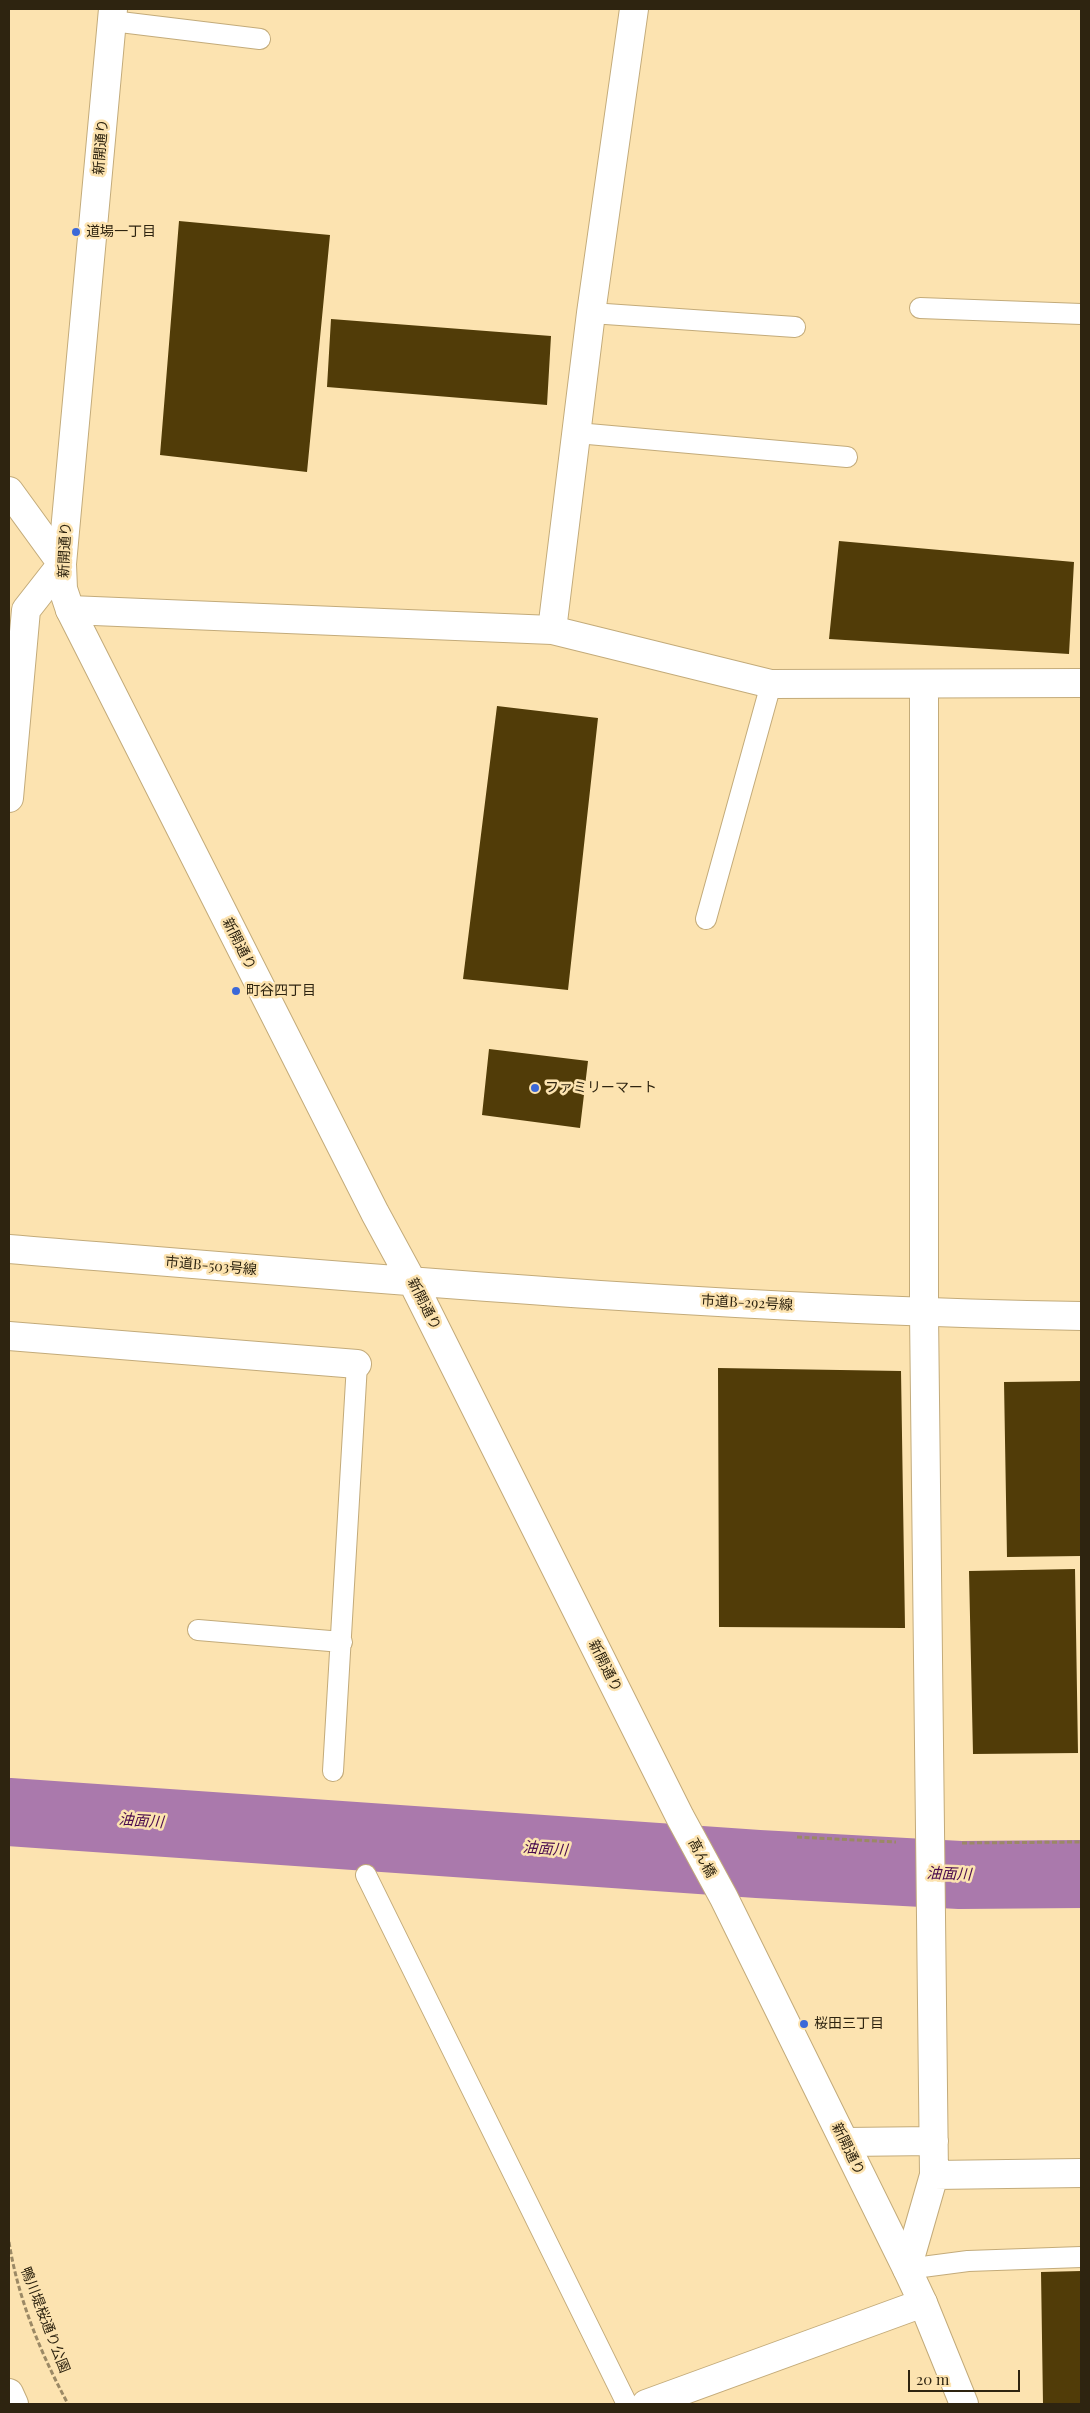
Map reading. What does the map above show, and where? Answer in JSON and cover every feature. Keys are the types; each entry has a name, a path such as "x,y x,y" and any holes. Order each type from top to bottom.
{"street":[{"path":"552,630 591,312 634,9"},
{"name":"新開通り","path":"113,15 62,564 63,589 70,610 375,1213 413,1283 680,1818"},
{"path":"9,491 62,564 26,610 9,798"},
{"path":"70,610 552,630 771,684 1081,683"},
{"path":"907,2269 934,2175 924,1313 924,684"},
{"name":"市道B-503号線","path":"9,1249 413,1283"},
{"name":"市道B-292号線","path":"413,1283 924,1313 1081,1316"},
{"path":"9,1336 357,1364"},
{"name":"髙ん橋","path":"680,1818 724,1898"},
{"name":"新開通り","path":"724,1898 907,2269 923,2303 964,2404"},
{"path":"845,2142 934,2141"},
{"path":"934,2175 1081,2173"},
{"path":"646,2404 923,2303"},
{"path":"9,2392 14,2404"}],"lane":[{"path":"113,15 260,39"},
{"path":"920,308 1081,314"},
{"path":"591,312 795,327"},
{"path":"577,433 847,457"},
{"path":"706,919 771,684"},
{"path":"333,1771 357,1364"},
{"path":"198,1630 342,1642"},
{"path":"366,1875 627,2404"},
{"path":"907,2269 968,2261 1081,2257"}],"path":[{"name":"鴨川堤桜通り公園","path":"9,2242 14,2272 39,2344 68,2404"}],"building":[{"path":"179,221 330,235 307,472 160,455"},
{"path":"331,319 551,336 547,405 327,387"},
{"path":"839,541 1074,562 1069,654 829,639"},
{"path":"497,706 598,718 568,990 463,979"},
{"name":"ファミリーマート","path":"489,1049 588,1061 580,1128 482,1115"},
{"path":"718,1368 901,1371 905,1628 719,1627"},
{"path":"1081,1381 1081,1556 1007,1557 1004,1382"},
{"path":"1075,1569 1078,1753 973,1754 969,1571"},
{"path":"1081,2271 1081,2404 1043,2404 1041,2272"}],"waterway":[{"name":"油面川","path":"9,1812 758,1864 960,1875 1081,1874"}],"place":[{"name":"道場一丁目","path":"76,232"},
{"name":"町谷四丁目","path":"236,991"},
{"name":"ファミリーマート","path":"535,1088"},
{"name":"桜田三丁目","path":"804,2024"}]}
